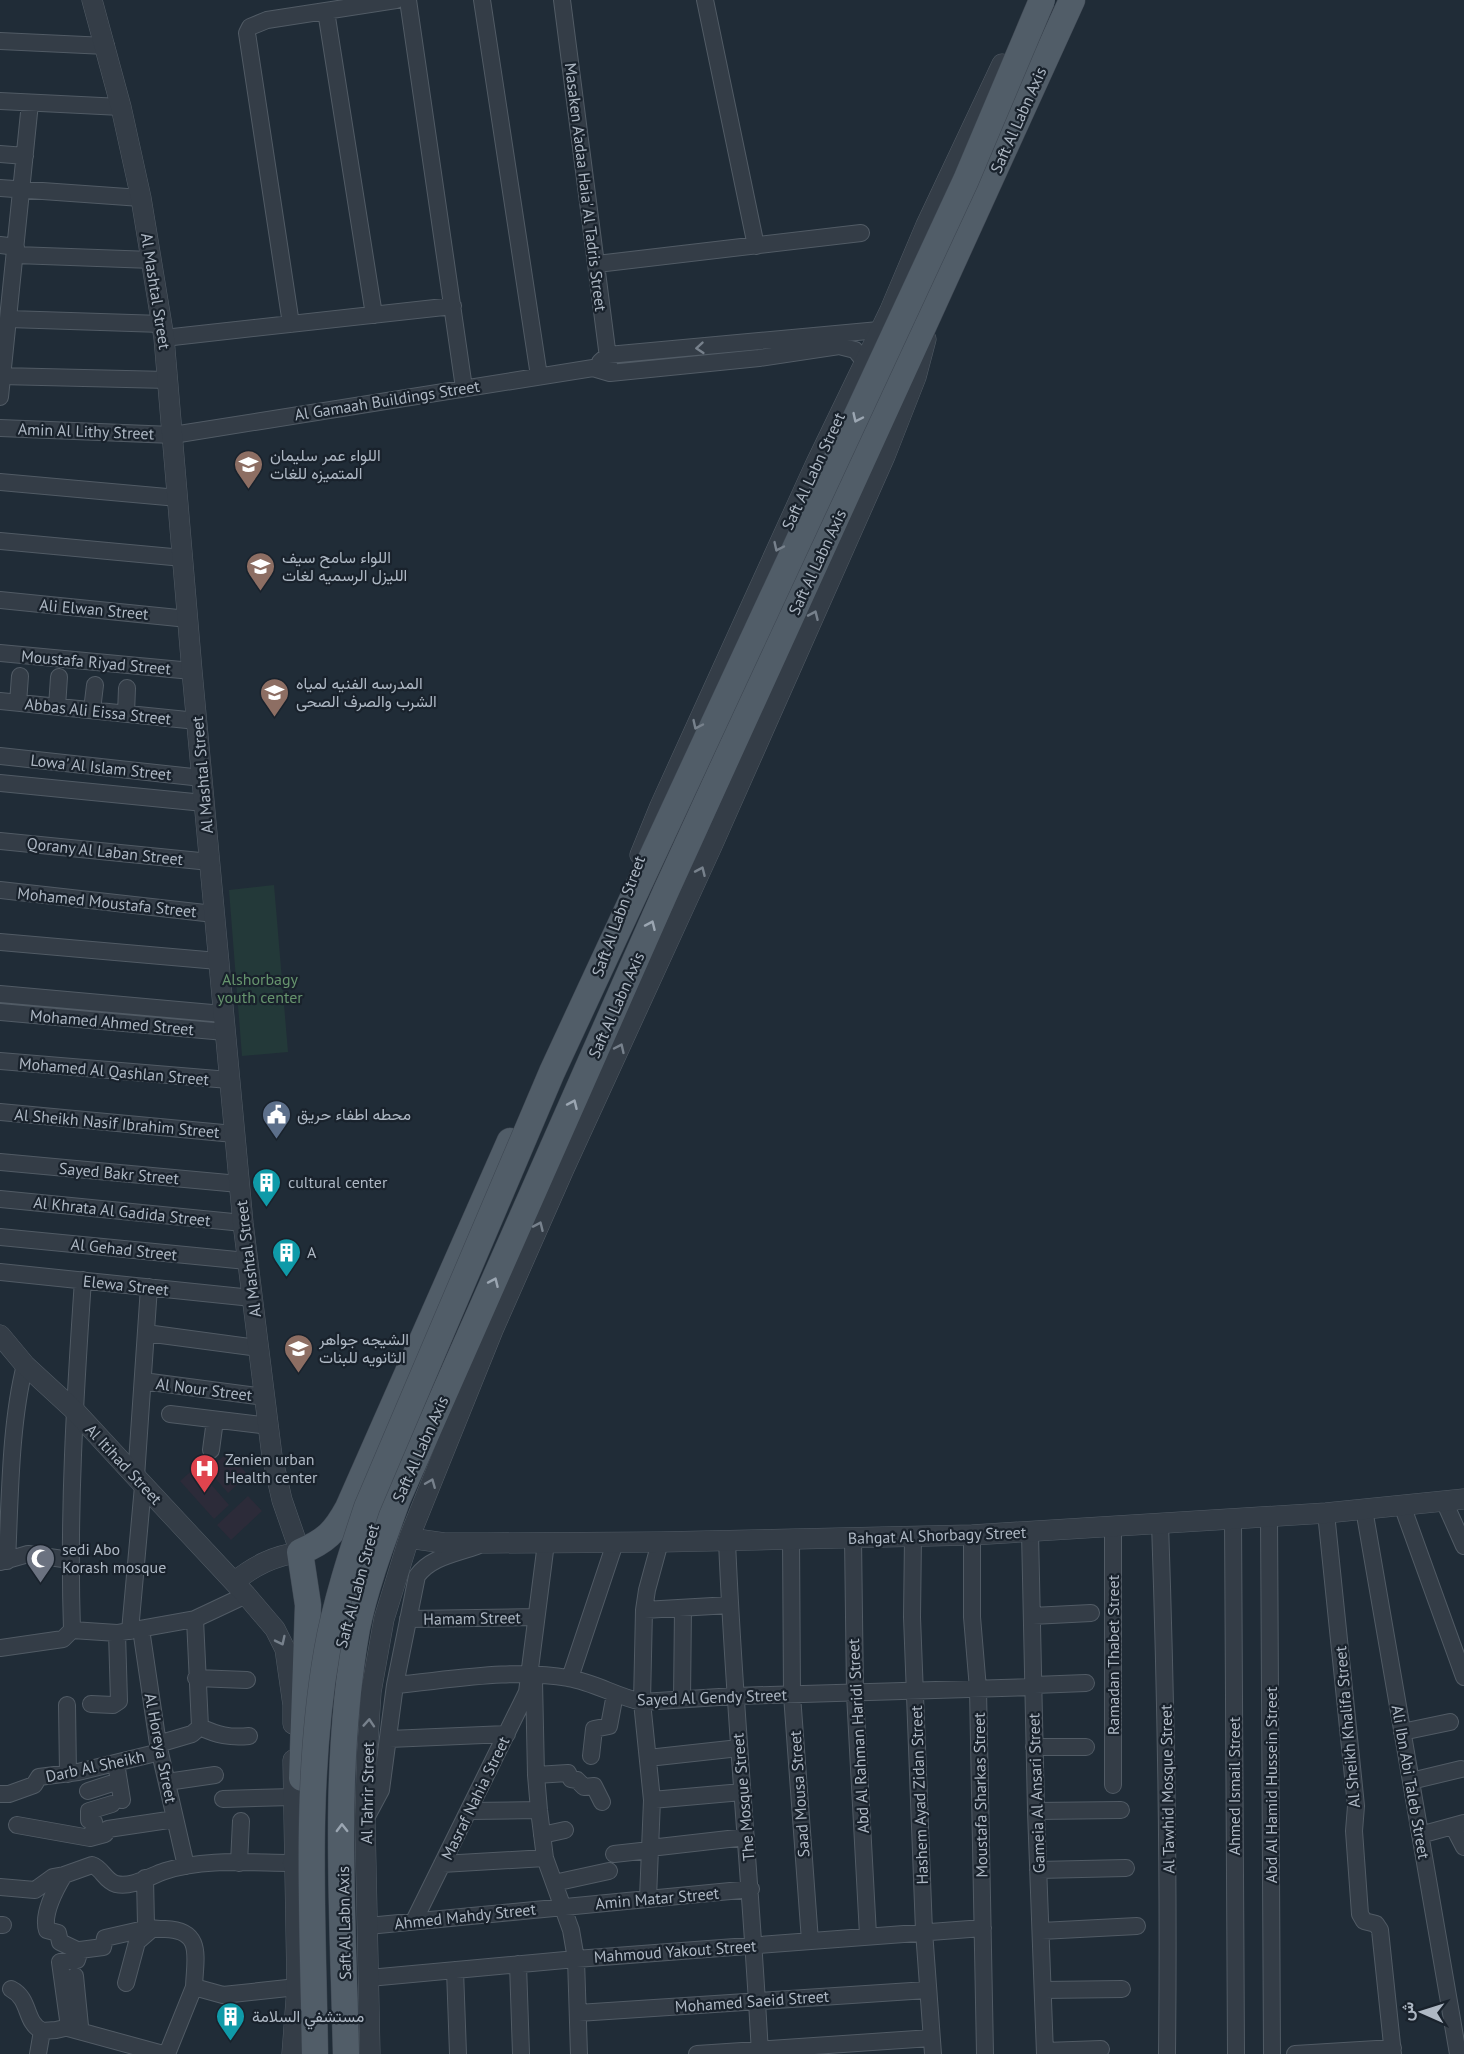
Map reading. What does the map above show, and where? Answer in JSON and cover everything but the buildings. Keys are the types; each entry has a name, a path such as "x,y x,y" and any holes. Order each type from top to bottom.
{"main road":[{"name":"Saft Al Labn Axis","path":"315,2054 310,1860 317,1725 327,1649 344,1581 367,1507 552,1072 961,191 1042,0"},
{"name":"Saft Al Labn Axis","path":"346,2054 341,1770 347,1695 358,1625 376,1559 398,1498 666,891 1072,0"},
{"path":"306,2054 297,1789 308,1634 305,1577 300,1552 324,1540 339,1525 522,1115 540,1086 552,1072"}],"street":[{"name":"Al Mashtal Street","path":"92,0 121,107 141,198 178,434 178,498 192,671 247,1261 277,1481 300,1552"},
{"path":"291,324 247,33 256,22 396,0"},
{"path":"408,0 464,388"},
{"path":"482,0 539,376"},
{"name":"Masaken A'adaa Haia' Al Tadris Street","path":"562,0 610,373"},
{"path":"705,0 756,246"},
{"name":"Saft Al Labn Street","path":"293,1863 310,1827 322,1790 332,1693 340,1646 351,1599 379,1509 550,1104 585,1013 619,908 660,806 926,225 1032,0"},
{"path":"326,11 374,315"},
{"path":"0,41 105,46"},
{"path":"0,101 121,107"},
{"path":"0,397 11,249 22,190 30,103"},
{"path":"0,154 25,156"},
{"path":"0,188 141,198"},
{"path":"597,264 861,233"},
{"path":"11,249 152,260"},
{"path":"6,312 163,331 291,324 453,306"},
{"name":"Al Tahrir Street","path":"370,2054 365,1820 371,1692 384,1619 409,1538 498,1320 791,669 906,405 922,357 929,317"},
{"path":"593,368 608,356 879,330"},
{"name":"Al Gamaah Buildings Street","path":"178,434 593,368 610,373 759,358 839,346 855,350 864,361"},
{"path":"1,376 168,380"},
{"name":"Amin Al Lithy Street","path":"0,428 178,434"},
{"path":"0,483 178,498"},
{"path":"0,541 183,558"},
{"name":"Ali Elwan Street","path":"0,600 188,618"},
{"name":"Moustafa Riyad Street","path":"0,653 192,671"},
{"path":"18,703 20,676"},
{"path":"57,707 59,677"},
{"path":"92,710 95,685"},
{"path":"126,714 128,688"},
{"name":"Abbas Ali Eissa Street","path":"0,701 197,721"},
{"name":"Lowa' Al Islam Street","path":"0,756 202,778"},
{"path":"0,783 204,803"},
{"name":"Qorany Al Laban Street","path":"0,841 210,862"},
{"name":"Mohamed Moustafa Street","path":"0,890 214,914"},
{"path":"0,942 218,961"},
{"path":"0,994 224,1023"},
{"name":"Mohamed Ahmed Street","path":"0,1012 224,1023"},
{"name":"Mohamed Al Qashlan Street","path":"0,1061 229,1080"},
{"name":"Al Sheikh Nasif Ibrahim Street","path":"0,1112 234,1134"},
{"name":"Sayed Bakr Street","path":"0,1162 239,1184"},
{"name":"Al Khrata Al Gadida Street","path":"0,1198 243,1223"},
{"name":"Al Gehad Street","path":"0,1237 247,1261"},
{"name":"Elewa Street","path":"0,1272 252,1298"},
{"path":"72,1630 70,1560 82,1280"},
{"path":"91,1704 113,1705 119,1701 130,1631 149,1287"},
{"path":"146,1333 258,1348"},
{"name":"Al Itihad Street","path":"0,1335 25,1365 75,1411 240,1588"},
{"path":"25,1365 19,1390 15,1425 4,1561 28,1554 70,1560"},
{"name":"Al Nour Street","path":"143,1381 265,1397"},
{"path":"170,1414 269,1426"},
{"path":"210,1450 215,1420"},
{"name":"Bahgat Al Shorbagy Street","path":"409,1538 444,1543 615,1543 972,1535 1326,1513 1464,1499"},
{"path":"1444,1501 1464,1546"},
{"path":"1402,1505 1464,1677"},
{"name":"Ali Ibn Abi Taleb Street","path":"1364,1509 1420,1835 1457,2010 1458,2054"},
{"name":"Al Sheikh Khalifa Street","path":"1326,1513 1356,1806 1354,1831 1360,1914 1364,1921 1376,1924 1380,1930 1393,2051"},
{"name":"Abd Al Hamid Hussein Street","path":"1269,1516 1272,2054"},
{"name":"Ahmed Ismail Street","path":"1233,1519 1236,2054"},
{"name":"Al Tawhid Mosque Street","path":"1160,1523 1165,1669 1168,1891 1167,2054"},
{"name":"Ramadan Thabet Street","path":"1113,1526 1113,1785"},
{"name":"Gameia Al Ansari Street","path":"1030,1532 1034,1747 1045,2052"},
{"name":"Moustafa Sharkas Street","path":"972,1535 972,1617 978,1689 985,2054"},
{"name":"Hashem Ayad Zidan Street","path":"913,1537 912,1617 924,1931 932,2046"},
{"name":"Abd Al Rahman Haridi Street","path":"853,1538 855,1694 868,1935"},
{"name":"Saad Mousa Street","path":"791,1539 792,1695 810,1941"},
{"name":"The Mosque Street","path":"727,1541 735,1696 751,1889 760,2052"},
{"path":"648,1898 652,1800 642,1702 644,1610 660,1542"},
{"path":"365,1820 381,1790 395,1685 417,1576 422,1569 434,1561 487,1543"},
{"path":"546,1543 529,1673 536,1688 536,1775 545,1858 571,1930 576,1959 579,2054"},
{"path":"570,1678 615,1543"},
{"path":"0,1648 63,1639 72,1630 130,1631 195,1619 240,1588 250,1569 268,1559 300,1552"},
{"path":"240,1588 275,1629 285,1649 293,1705 297,1789 293,1863 297,1987 292,2054"},
{"path":"644,1610 730,1605"},
{"path":"682,1699 683,1608"},
{"path":"1032,1616 1091,1613"},
{"name":"Hamam Street","path":"408,1619 536,1617"},
{"path":"195,1619 200,1727 224,1736 249,1736"},
{"name":"Al Horeya Street","path":"130,1631 186,1866"},
{"name":"Sayed Al Gendy Street","path":"395,1685 529,1673 570,1678 627,1699 642,1702 735,1696 855,1694 1086,1683"},
{"name":"Masraf Nahia Street","path":"414,1921 507,1734 526,1692 529,1673"},
{"path":"196,1678 247,1680"},
{"path":"591,1756 594,1729 609,1726 615,1694"},
{"path":"67,1705 68,1774"},
{"path":"1402,1732 1450,1722"},
{"name":"Darb Al Sheikh","path":"0,1794 9,1794 34,1785 39,1777 68,1774 116,1763 192,1734 200,1727"},
{"path":"388,1739 507,1734"},
{"path":"1034,1747 1086,1747"},
{"path":"648,1758 739,1748"},
{"path":"116,1763 117,1802 89,1811 89,1820 94,1822 95,1826 96,1845 92,1849 96,1865 104,1877 118,1885 137,1882 186,1866 293,1863"},
{"path":"1411,1780 1461,1769"},
{"path":"536,1775 568,1773 571,1779 578,1780 584,1787 594,1786 602,1802"},
{"path":"167,1782 214,1775"},
{"path":"88,1791 118,1781"},
{"path":"223,1799 297,1789"},
{"path":"652,1800 742,1792"},
{"path":"469,1811 539,1810"},
{"path":"1036,1811 1121,1810"},
{"path":"17,1825 94,1837 105,1834 108,1829 175,1819"},
{"path":"239,1863 240,1821"},
{"path":"1420,1835 1459,1824 1464,1847"},
{"path":"542,1835 565,1830"},
{"path":"614,1854 746,1837"},
{"path":"442,1864 545,1858"},
{"path":"0,1887 31,1891 53,1876 96,1865"},
{"path":"1038,1870 1126,1868"},
{"path":"554,1883 609,1871"},
{"path":"11,1989 22,1997 33,2024 42,2031 74,2030 165,2054 194,1987 196,1947 189,1935 179,1929 151,1928 105,1938 103,1947 79,1952 60,1942 58,1933 47,1930 45,1926 48,1909 64,1875"},
{"path":"146,1878 146,1922 151,1928"},
{"name":"Amin Matar Street","path":"563,1907 751,1889"},
{"name":"Ahmed Mahdy Street","path":"368,1926 563,1907"},
{"path":"1041,1931 1137,1926"},
{"path":"126,1983 137,1942 151,1928"},
{"name":"Mahmoud Yakout Street","path":"369,1978 868,1935 983,1928"},
{"path":"74,2030 69,2025 60,1963 77,1960 79,1952"},
{"path":"518,1964 521,2054"},
{"path":"455,1970 458,2054"},
{"path":"74,2030 75,1976"},
{"path":"194,1987 223,1995 297,1987"},
{"path":"1043,1990 1122,1989"},
{"name":"Mohamed Saeid Street","path":"578,2013 927,1990"},
{"path":"38,2054 42,2031"},
{"path":"697,2054 932,2046"},
{"path":"1045,2052 1101,2049"},
{"path":"1295,2054 1393,2051"}],"shaded area":[{"name":"Zenien urban Health center","path":"228,1452 248,1475 228,1493 208,1470"},
{"name":"Zenien urban Health center","path":"196,1467 229,1505 214,1519 180,1481"},
{"name":"Zenien urban Health center","path":"248,1496 262,1511 231,1540 217,1525"}],"green space":[{"name":"Alshorbagy youth center","path":"274,885 288,1052 242,1056 229,890"}],"place":[{"name":"اللواء عمر سليمان المتميزه للغات","path":"249,490"},
{"name":"اللواء سامح سيف الليزل الرسميه لغات","path":"261,592"},
{"name":"المدرسه الفنيه لمياه الشرب والصرف الصحى","path":"275,718"},
{"name":"محطه اطفاء حريق","path":"276,1140"},
{"name":"cultural center","path":"267,1208"},
{"name":"A","path":"286,1278"},
{"name":"الشيجه جواهر الثانويه للبنات","path":"298,1374"},
{"name":"Zenien urban Health center","path":"204,1494"},
{"name":"sedi Abo Korash mosque","path":"41,1584"},
{"name":"مستشفي السلامة","path":"231,2042"}]}
